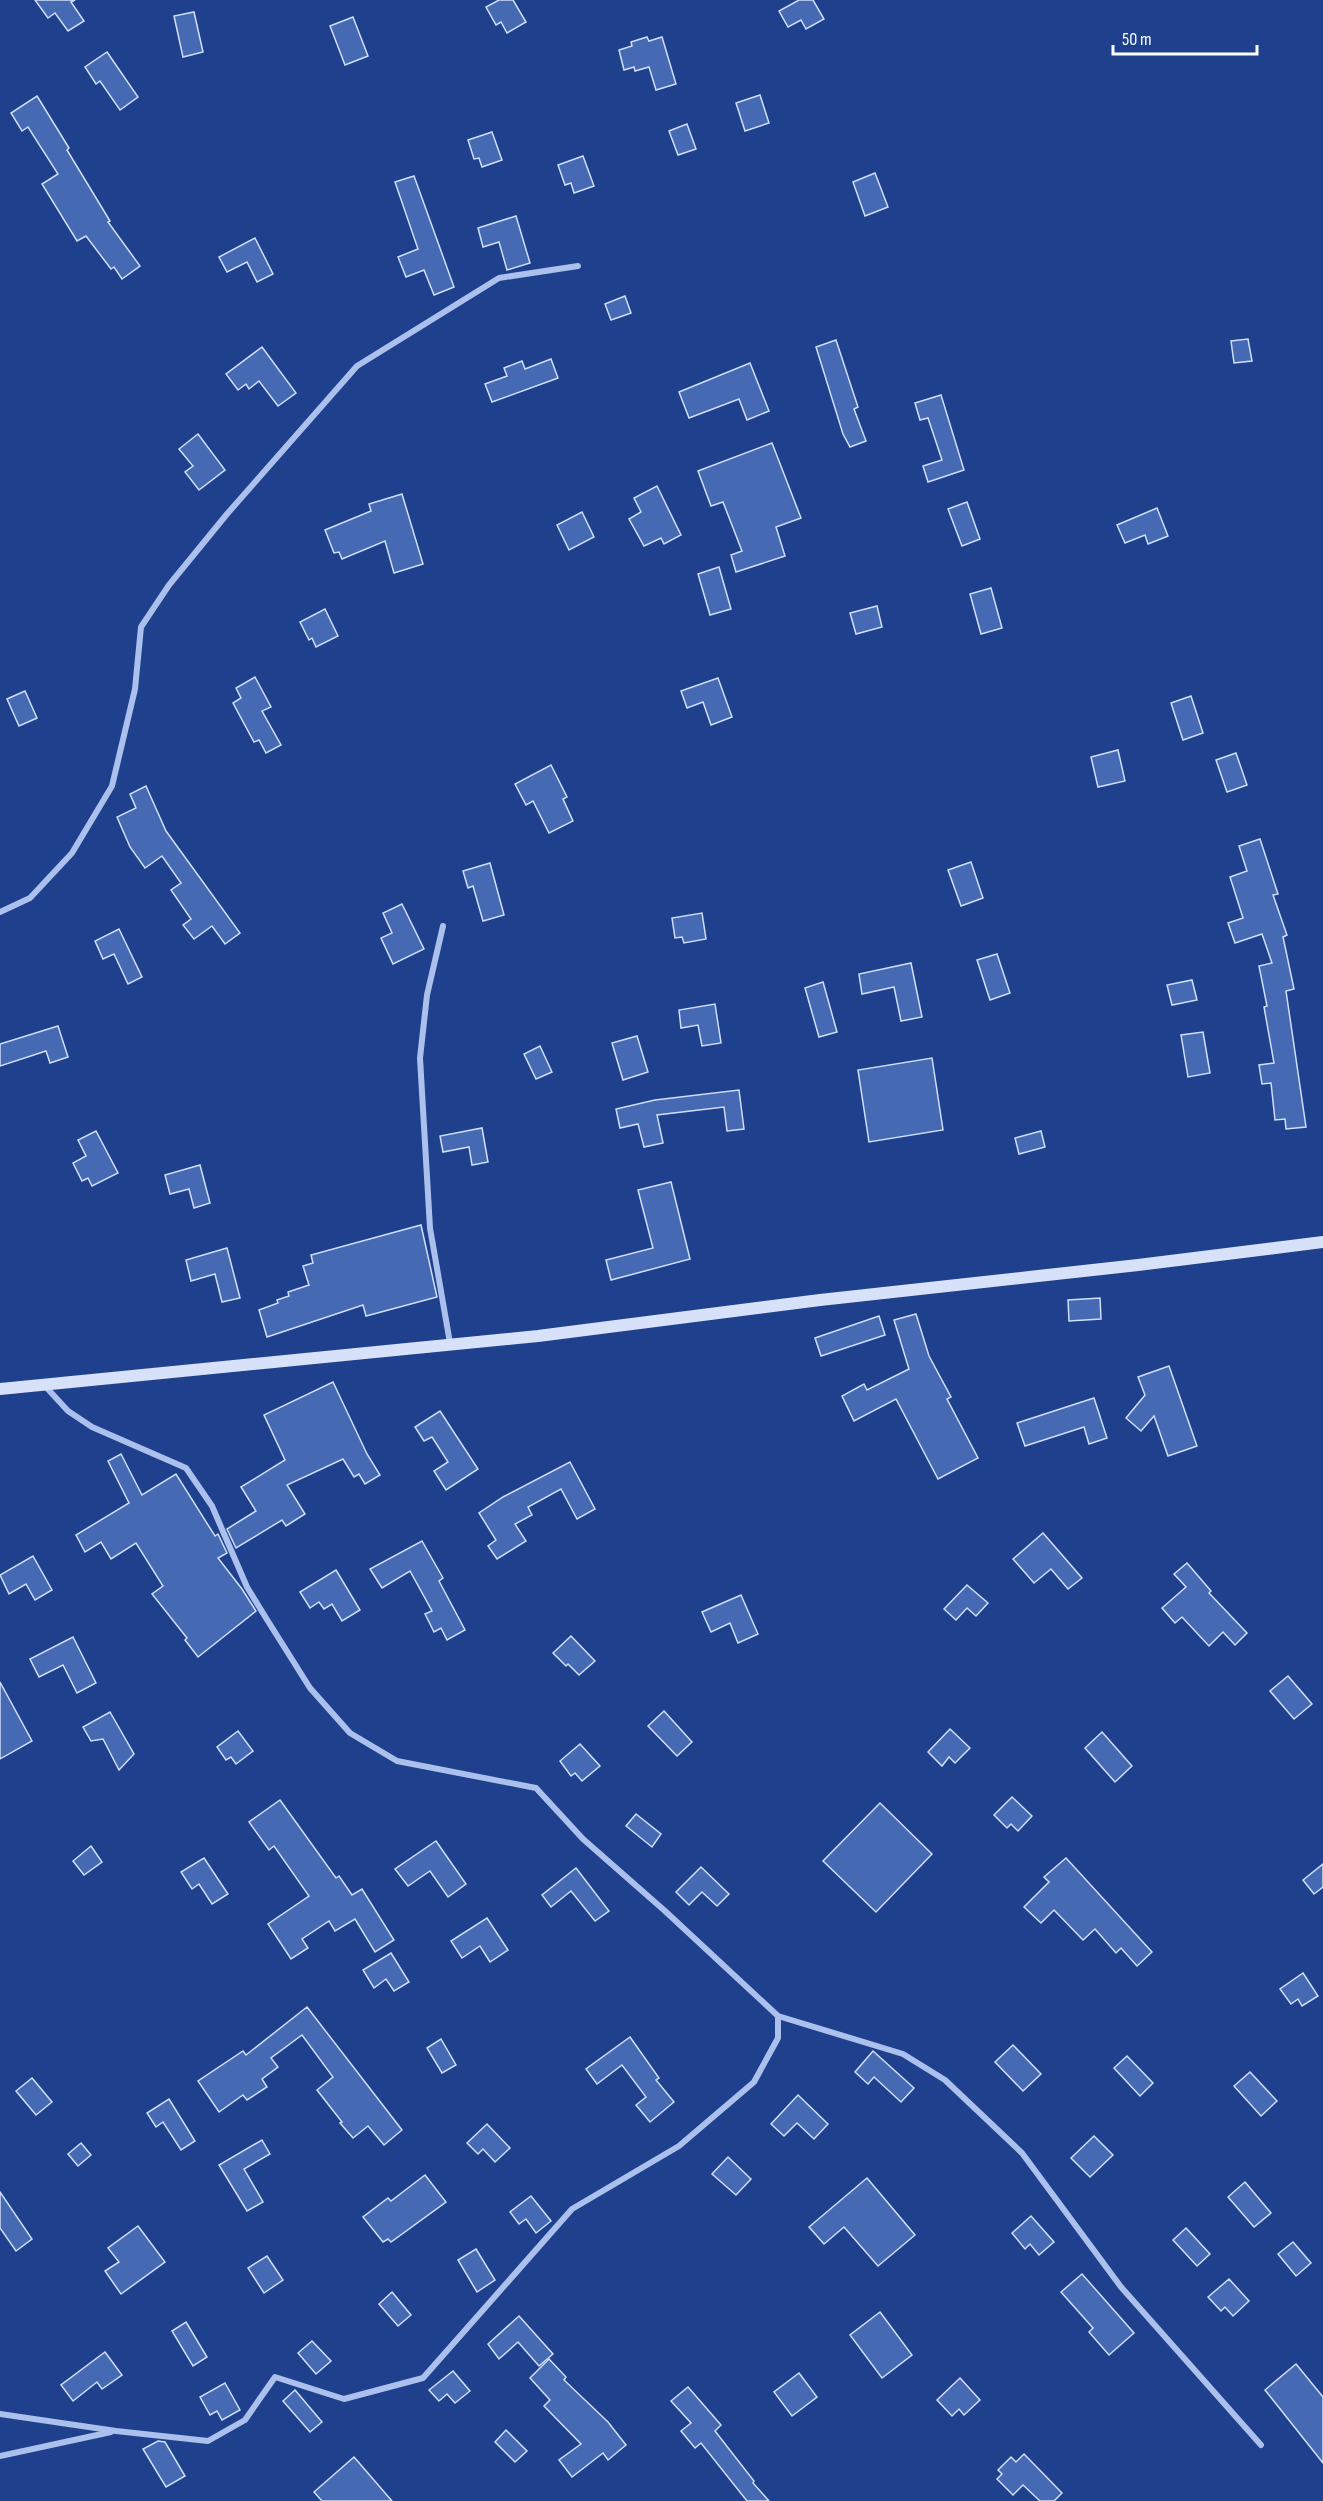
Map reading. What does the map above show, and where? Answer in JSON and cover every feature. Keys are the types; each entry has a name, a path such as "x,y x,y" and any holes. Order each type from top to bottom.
{"street":[{"path":"0,912 30,897 72,853 112,786 135,689 141,627 169,585 227,514 357,366 499,278 578,266"},
{"path":"443,926 427,995 420,1058 430,1228 450,1343"},
{"path":"0,1389 42,1383 309,1360 450,1343 537,1336 820,1300 1323,1242"},
{"path":"42,1383 68,1411 92,1427 186,1468 212,1506 247,1587 266,1618 310,1688 350,1733 397,1761 536,1788 583,1839 778,2016 903,2054 945,2080 1022,2153 1121,2287 1261,2445"},
{"path":"0,2414 116,2431 208,2441 246,2420 275,2377 344,2400 423,2378 572,2209 679,2146 753,2082 778,2038 778,2016"},
{"path":"0,2456 116,2431"}],"building":[{"path":"35,0 75,0 71,2 84,21 68,31 55,13 48,18"},
{"path":"499,0 513,0 526,22 507,33 501,22 496,25 486,7"},
{"path":"799,0 813,0 824,19 806,29 801,20 788,27 779,11"},
{"path":"194,12 203,52 183,57 174,16"},
{"path":"353,17 368,56 345,65 330,26"},
{"path":"647,37 649,41 662,37 676,84 656,90 649,67 635,71 634,67 624,70 619,50 632,46 631,42"},
{"path":"107,52 138,97 120,110 100,81 96,84 85,67"},
{"path":"760,95 769,123 745,131 736,103"},
{"path":"37,96 69,148 67,150 110,221 108,222 140,266 122,279 114,267 111,269 86,236 77,241 42,184 58,174 28,127 22,131 11,113"},
{"path":"687,124 696,149 678,155 669,131"},
{"path":"492,132 502,160 482,167 479,158 474,159 468,140"},
{"path":"583,156 594,186 574,193 571,183 565,185 558,165"},
{"path":"875,173 888,207 865,216 853,182"},
{"path":"414,176 454,287 434,295 424,270 406,277 398,257 418,249 395,182"},
{"path":"516,216 530,263 507,270 499,242 483,247 478,228"},
{"path":"255,238 273,274 257,282 247,262 227,272 219,257"},
{"path":"625,296 631,313 611,320 605,304"},
{"path":"1248,339 1252,361 1234,363 1231,341"},
{"path":"836,340 858,407 854,409 866,441 850,447 843,434 816,347"},
{"path":"262,347 296,393 278,406 259,381 249,389 246,384 238,390 226,374"},
{"path":"551,359 558,378 492,402 485,384 507,376 504,368 522,361 525,369"},
{"path":"750,363 769,411 747,420 739,399 689,418 679,392"},
{"path":"941,395 964,470 928,482 923,466 942,460 928,418 920,420 915,403"},
{"path":"198,434 225,470 199,490 185,472 193,466 179,449"},
{"path":"772,443 801,518 776,527 785,556 736,572 731,555 742,551 723,502 711,506 698,471"},
{"path":"657,486 681,535 664,544 661,538 644,546 629,519 641,512 634,498"},
{"path":"402,494 423,564 394,573 385,541 342,559 339,552 334,553 325,530 371,511 369,504"},
{"path":"967,502 980,539 962,546 948,509"},
{"path":"1157,508 1168,536 1148,544 1145,535 1125,543 1117,525"},
{"path":"582,512 594,537 569,550 557,525"},
{"path":"719,567 731,609 710,615 698,574"},
{"path":"991,588 1002,628 981,634 970,594"},
{"path":"877,606 882,627 856,634 850,613"},
{"path":"325,609 338,636 316,647 312,638 309,640 300,622"},
{"path":"255,677 271,707 262,711 281,745 266,753 259,740 254,742 233,703 241,698 236,688"},
{"path":"718,678 732,717 711,725 703,702 687,708 681,691"},
{"path":"25,691 37,718 19,726 7,699"},
{"path":"1191,696 1203,733 1183,740 1171,703"},
{"path":"1118,750 1125,781 1098,787 1091,757"},
{"path":"1236,753 1247,785 1227,792 1216,760"},
{"path":"551,765 567,797 563,799 573,821 549,833 533,801 526,805 515,784"},
{"path":"146,786 166,831 240,933 225,944 212,926 194,939 183,925 191,919 171,890 181,883 162,856 145,868 130,847 117,817 136,808 130,794"},
{"path":"1260,839 1278,894 1273,895 1287,935 1283,937 1294,989 1286,991 1306,1127 1286,1129 1285,1119 1275,1120 1271,1083 1262,1084 1259,1065 1274,1063 1259,966 1272,963 1262,934 1235,943 1228,923 1243,918 1230,877 1247,871 1239,846"},
{"path":"971,862 983,898 961,906 948,870"},
{"path":"490,863 504,915 483,921 473,886 468,888 463,871"},
{"path":"402,904 424,949 393,964 381,938 392,933 383,913"},
{"path":"702,913 706,939 684,943 682,937 675,938 672,918"},
{"path":"119,929 142,977 128,984 114,954 103,959 95,941"},
{"path":"997,954 1010,993 990,1000 977,960"},
{"path":"911,963 922,1017 901,1021 894,987 862,994 859,974"},
{"path":"1192,980 1197,1000 1172,1005 1167,985"},
{"path":"823,982 837,1032 819,1037 805,988"},
{"path":"715,1004 721,1043 702,1046 698,1025 681,1028 679,1010"},
{"path":"58,1026 68,1057 50,1063 46,1051 0,1066 0,1044"},
{"path":"1203,1032 1210,1073 1188,1077 1181,1035"},
{"path":"637,1036 648,1072 623,1080 612,1043"},
{"path":"540,1046 552,1072 536,1079 524,1054"},
{"path":"932,1058 943,1130 869,1142 858,1070"},
{"path":"739,1090 744,1129 727,1131 724,1107 657,1115 663,1143 644,1147 638,1124 620,1128 616,1109 655,1100"},
{"path":"482,1128 488,1162 472,1165 469,1147 443,1152 440,1136"},
{"path":"96,1131 118,1173 92,1186 88,1178 82,1181 73,1163 86,1156 78,1140"},
{"path":"1041,1131 1045,1147 1019,1154 1015,1138"},
{"path":"200,1165 210,1203 194,1208 189,1189 170,1194 165,1175"},
{"path":"671,1182 690,1259 611,1280 606,1260 653,1248 638,1190"},
{"path":"421,1225 437,1297 366,1316 363,1305 267,1337 259,1310 278,1303 277,1300 289,1296 288,1292 309,1285 303,1266 313,1263 311,1255"},
{"path":"227,1248 240,1298 222,1302 215,1274 191,1281 186,1260"},
{"path":"1100,1298 1101,1319 1069,1321 1068,1300"},
{"path":"916,1314 929,1356 951,1397 947,1399 978,1458 938,1479 896,1399 854,1421 842,1396 864,1384 867,1390 909,1369 894,1320"},
{"path":"879,1316 885,1335 821,1356 815,1338"},
{"path":"1169,1366 1197,1446 1168,1456 1154,1416 1141,1431 1126,1418 1145,1395 1138,1377"},
{"path":"333,1382 367,1454 380,1475 365,1484 359,1474 354,1477 343,1459 287,1485 305,1514 286,1526 282,1520 236,1548 227,1529 256,1511 241,1487 285,1460 264,1415"},
{"path":"1094,1398 1107,1438 1089,1444 1084,1427 1025,1446 1017,1423"},
{"path":"440,1411 478,1469 446,1490 434,1471 448,1462 432,1437 424,1441 415,1427"},
{"path":"121,1454 142,1495 176,1474 215,1536 218,1534 227,1553 218,1558 256,1611 198,1657 185,1640 187,1638 152,1594 163,1586 136,1543 111,1559 101,1542 85,1552 76,1535 129,1503 108,1461"},
{"path":"570,1462 595,1509 577,1519 561,1489 528,1507 532,1515 515,1524 526,1541 497,1559 488,1546 496,1540 479,1513 503,1497"},
{"path":"1043,1533 1082,1578 1068,1589 1051,1569 1034,1583 1013,1559"},
{"path":"422,1541 443,1578 439,1581 465,1630 447,1640 441,1628 434,1632 425,1614 432,1611 410,1571 382,1588 370,1569"},
{"path":"33,1556 52,1590 35,1600 26,1584 9,1594 0,1575"},
{"path":"1187,1563 1211,1591 1209,1593 1247,1633 1235,1645 1223,1632 1209,1646 1182,1617 1175,1623 1162,1608 1186,1587 1174,1574"},
{"path":"336,1570 360,1610 342,1621 332,1604 324,1609 319,1602 310,1608 300,1592"},
{"path":"967,1585 988,1603 976,1616 967,1608 956,1620 944,1609"},
{"path":"741,1595 758,1634 738,1643 730,1623 711,1632 702,1612"},
{"path":"571,1636 595,1661 579,1675 553,1653"},
{"path":"73,1637 96,1683 77,1693 63,1665 39,1677 30,1659"},
{"path":"1288,1676 1312,1704 1294,1719 1270,1691"},
{"path":"0,1682 32,1741 0,1759"},
{"path":"664,1711 692,1742 677,1756 648,1726"},
{"path":"110,1712 134,1754 119,1770 103,1739 91,1741 83,1727"},
{"path":"950,1729 970,1748 955,1763 949,1757 942,1766 928,1752"},
{"path":"238,1731 253,1751 236,1764 231,1757 226,1760 217,1747"},
{"path":"1102,1732 1132,1766 1115,1782 1085,1748"},
{"path":"580,1744 600,1766 582,1781 575,1773 571,1776 560,1761"},
{"path":"1012,1797 1032,1816 1018,1831 1011,1824 1007,1828 994,1815"},
{"path":"280,1800 336,1878 339,1876 352,1895 362,1889 394,1940 375,1952 355,1919 335,1931 329,1921 302,1939 308,1948 291,1959 268,1924 309,1896 274,1846 269,1850 249,1822"},
{"path":"880,1803 932,1854 876,1912 823,1861"},
{"path":"636,1814 661,1834 652,1847 626,1826"},
{"path":"436,1841 466,1884 448,1897 430,1871 408,1886 395,1869"},
{"path":"91,1846 102,1862 84,1875 73,1861"},
{"path":"204,1858 228,1894 212,1904 199,1884 192,1889 181,1872"},
{"path":"1066,1858 1152,1952 1137,1966 1121,1948 1116,1953 1095,1929 1083,1940 1054,1910 1041,1923 1024,1907 1049,1882 1044,1877"},
{"path":"1323,1864 1323,1887 1314,1894 1303,1880"},
{"path":"701,1867 729,1894 717,1906 702,1892 689,1905 676,1892"},
{"path":"576,1868 609,1911 595,1921 571,1891 551,1907 542,1895"},
{"path":"487,1918 508,1950 490,1962 480,1946 462,1958 451,1941"},
{"path":"391,1953 409,1982 394,1991 386,1979 374,1988 363,1970"},
{"path":"1303,1973 1318,1996 1302,2006 1298,1999 1291,2004 1280,1989"},
{"path":"307,2007 402,2130 384,2145 368,2126 353,2138 340,2123 342,2122 317,2090 333,2077 302,2035 271,2058 278,2067 262,2079 267,2087 247,2100 243,2095 219,2112 198,2081 243,2051 246,2055"},
{"path":"630,2037 659,2078 656,2080 674,2102 650,2122 636,2105 646,2097 622,2065 597,2084 586,2069"},
{"path":"441,2039 456,2065 442,2073 427,2048"},
{"path":"1013,2045 1041,2074 1023,2091 995,2062"},
{"path":"873,2051 914,2088 901,2102 874,2077 868,2084 855,2072"},
{"path":"1127,2056 1153,2083 1140,2096 1114,2068"},
{"path":"1250,2072 1277,2101 1261,2116 1234,2086"},
{"path":"32,2078 52,2102 36,2115 16,2091"},
{"path":"798,2095 828,2124 814,2139 797,2123 784,2136 771,2124"},
{"path":"169,2099 195,2141 181,2150 163,2122 156,2127 147,2113"},
{"path":"487,2124 510,2148 495,2162 483,2149 478,2154 467,2143"},
{"path":"1094,2136 1113,2155 1090,2177 1071,2158"},
{"path":"262,2140 270,2154 244,2169 263,2202 247,2211 219,2165"},
{"path":"81,2143 91,2155 78,2166 68,2154"},
{"path":"728,2157 751,2179 736,2195 712,2174"},
{"path":"425,2175 446,2202 391,2242 388,2239 383,2242 363,2217 388,2198 391,2201"},
{"path":"867,2178 915,2235 878,2266 844,2227 824,2244 809,2227"},
{"path":"1245,2182 1271,2213 1254,2227 1228,2197"},
{"path":"0,2192 32,2239 16,2251 0,2228"},
{"path":"531,2196 551,2221 536,2233 526,2219 519,2224 510,2212"},
{"path":"1031,2216 1054,2242 1039,2255 1030,2244 1025,2249 1012,2233"},
{"path":"138,2226 165,2262 121,2294 105,2271 119,2262 108,2248"},
{"path":"1186,2228 1210,2254 1197,2266 1173,2240"},
{"path":"1293,2242 1311,2263 1296,2276 1278,2254"},
{"path":"476,2249 495,2280 477,2292 458,2260"},
{"path":"267,2256 283,2280 264,2293 248,2268"},
{"path":"1082,2274 1134,2333 1109,2355 1089,2332 1093,2328 1061,2292"},
{"path":"1229,2279 1249,2301 1233,2316 1225,2307 1221,2311 1208,2297"},
{"path":"392,2292 411,2315 398,2326 379,2304"},
{"path":"880,2312 912,2355 882,2378 850,2335"},
{"path":"519,2316 553,2354 539,2366 518,2342 499,2359 488,2344"},
{"path":"186,2322 207,2357 193,2366 172,2331"},
{"path":"312,2341 331,2361 316,2374 298,2353"},
{"path":"105,2352 122,2375 102,2389 97,2382 73,2401 61,2385"},
{"path":"549,2359 566,2377 564,2380 608,2422 626,2445 608,2460 603,2453 572,2477 559,2460 581,2444 544,2406 550,2400 530,2378"},
{"path":"1296,2364 1323,2397 1323,2463 1265,2390"},
{"path":"453,2371 470,2391 455,2403 447,2394 439,2401 429,2390"},
{"path":"799,2373 817,2397 792,2416 774,2392"},
{"path":"960,2378 980,2400 964,2415 959,2409 952,2416 937,2400"},
{"path":"225,2383 240,2410 222,2420 217,2411 210,2415 200,2397"},
{"path":"688,2387 721,2425 715,2431 769,2501 747,2501 701,2443 695,2448 681,2431 691,2423 671,2401"},
{"path":"295,2390 322,2422 310,2432 283,2401"},
{"path":"506,2430 527,2451 515,2462 495,2442"},
{"path":"158,2441 165,2442 185,2476 166,2487 143,2449"},
{"path":"1024,2454 1062,2493 1054,2501 1040,2501 1023,2485 1013,2495 997,2479 1002,2474 998,2470 1011,2457 1016,2462"},
{"path":"354,2457 392,2501 322,2501 314,2492"}]}
